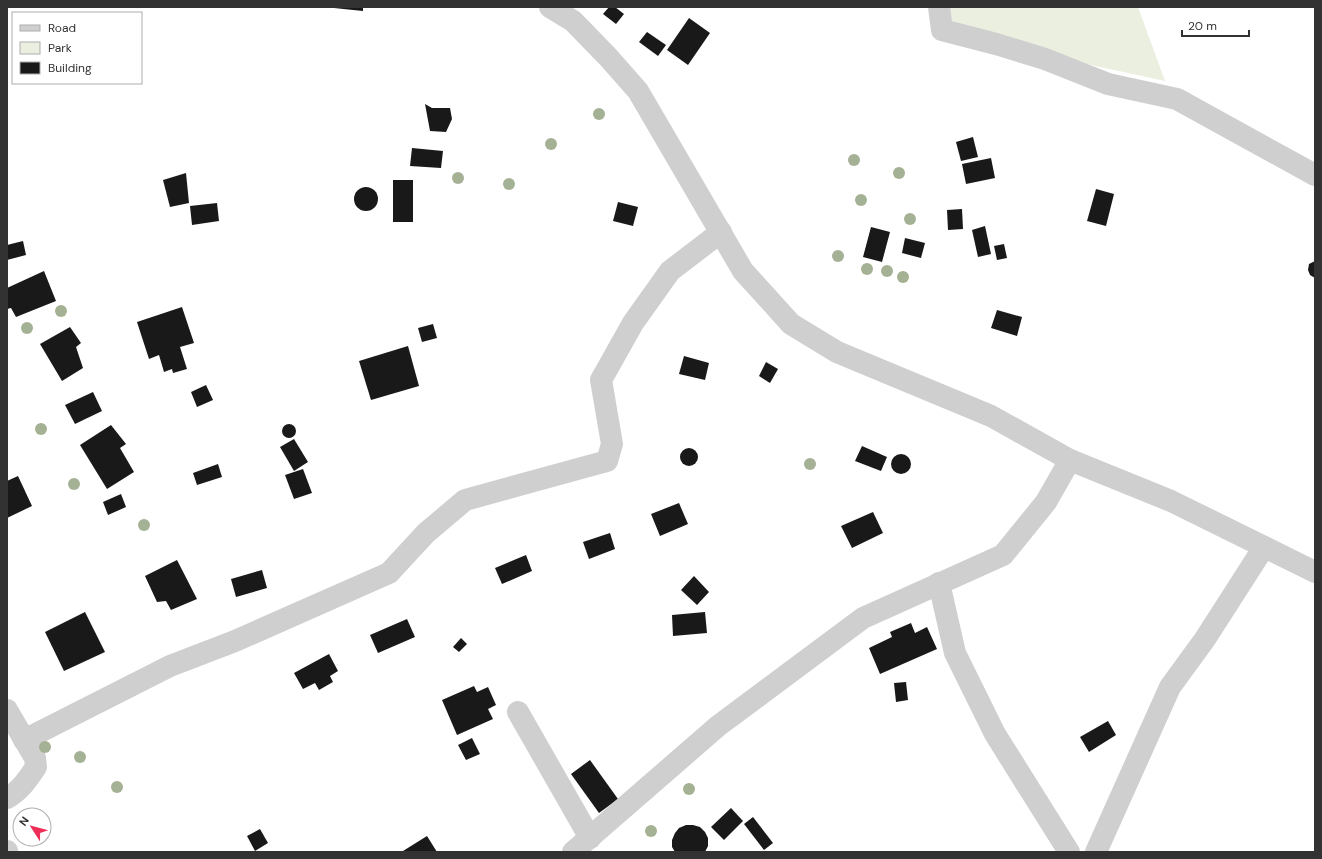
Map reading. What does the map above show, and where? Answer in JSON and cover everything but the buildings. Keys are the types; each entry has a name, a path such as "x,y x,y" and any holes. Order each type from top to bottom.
{"street":[{"path":"550,7 573,21 638,91 743,271 791,324 837,352 991,416 1070,460 1171,501 1315,572"},
{"path":"939,7 942,30 1038,57 1108,84 1177,99 1315,175"},
{"path":"24,740 170,666 235,641 389,573 426,533 465,500 608,461 612,444 601,380 633,323 670,271 721,232"},
{"path":"573,852 718,726 863,618 1003,555 1046,502 1070,460"},
{"path":"1096,852 1170,687 1205,639 1264,547"},
{"path":"939,583 955,653 995,734 1069,852"},
{"path":"7,710 35,758 36,767 13,795 7,798"},
{"path":"518,712 590,838"}],"green space":[{"path":"948,7 1138,7 1165,81 1091,65 1033,49 948,20"}]}
